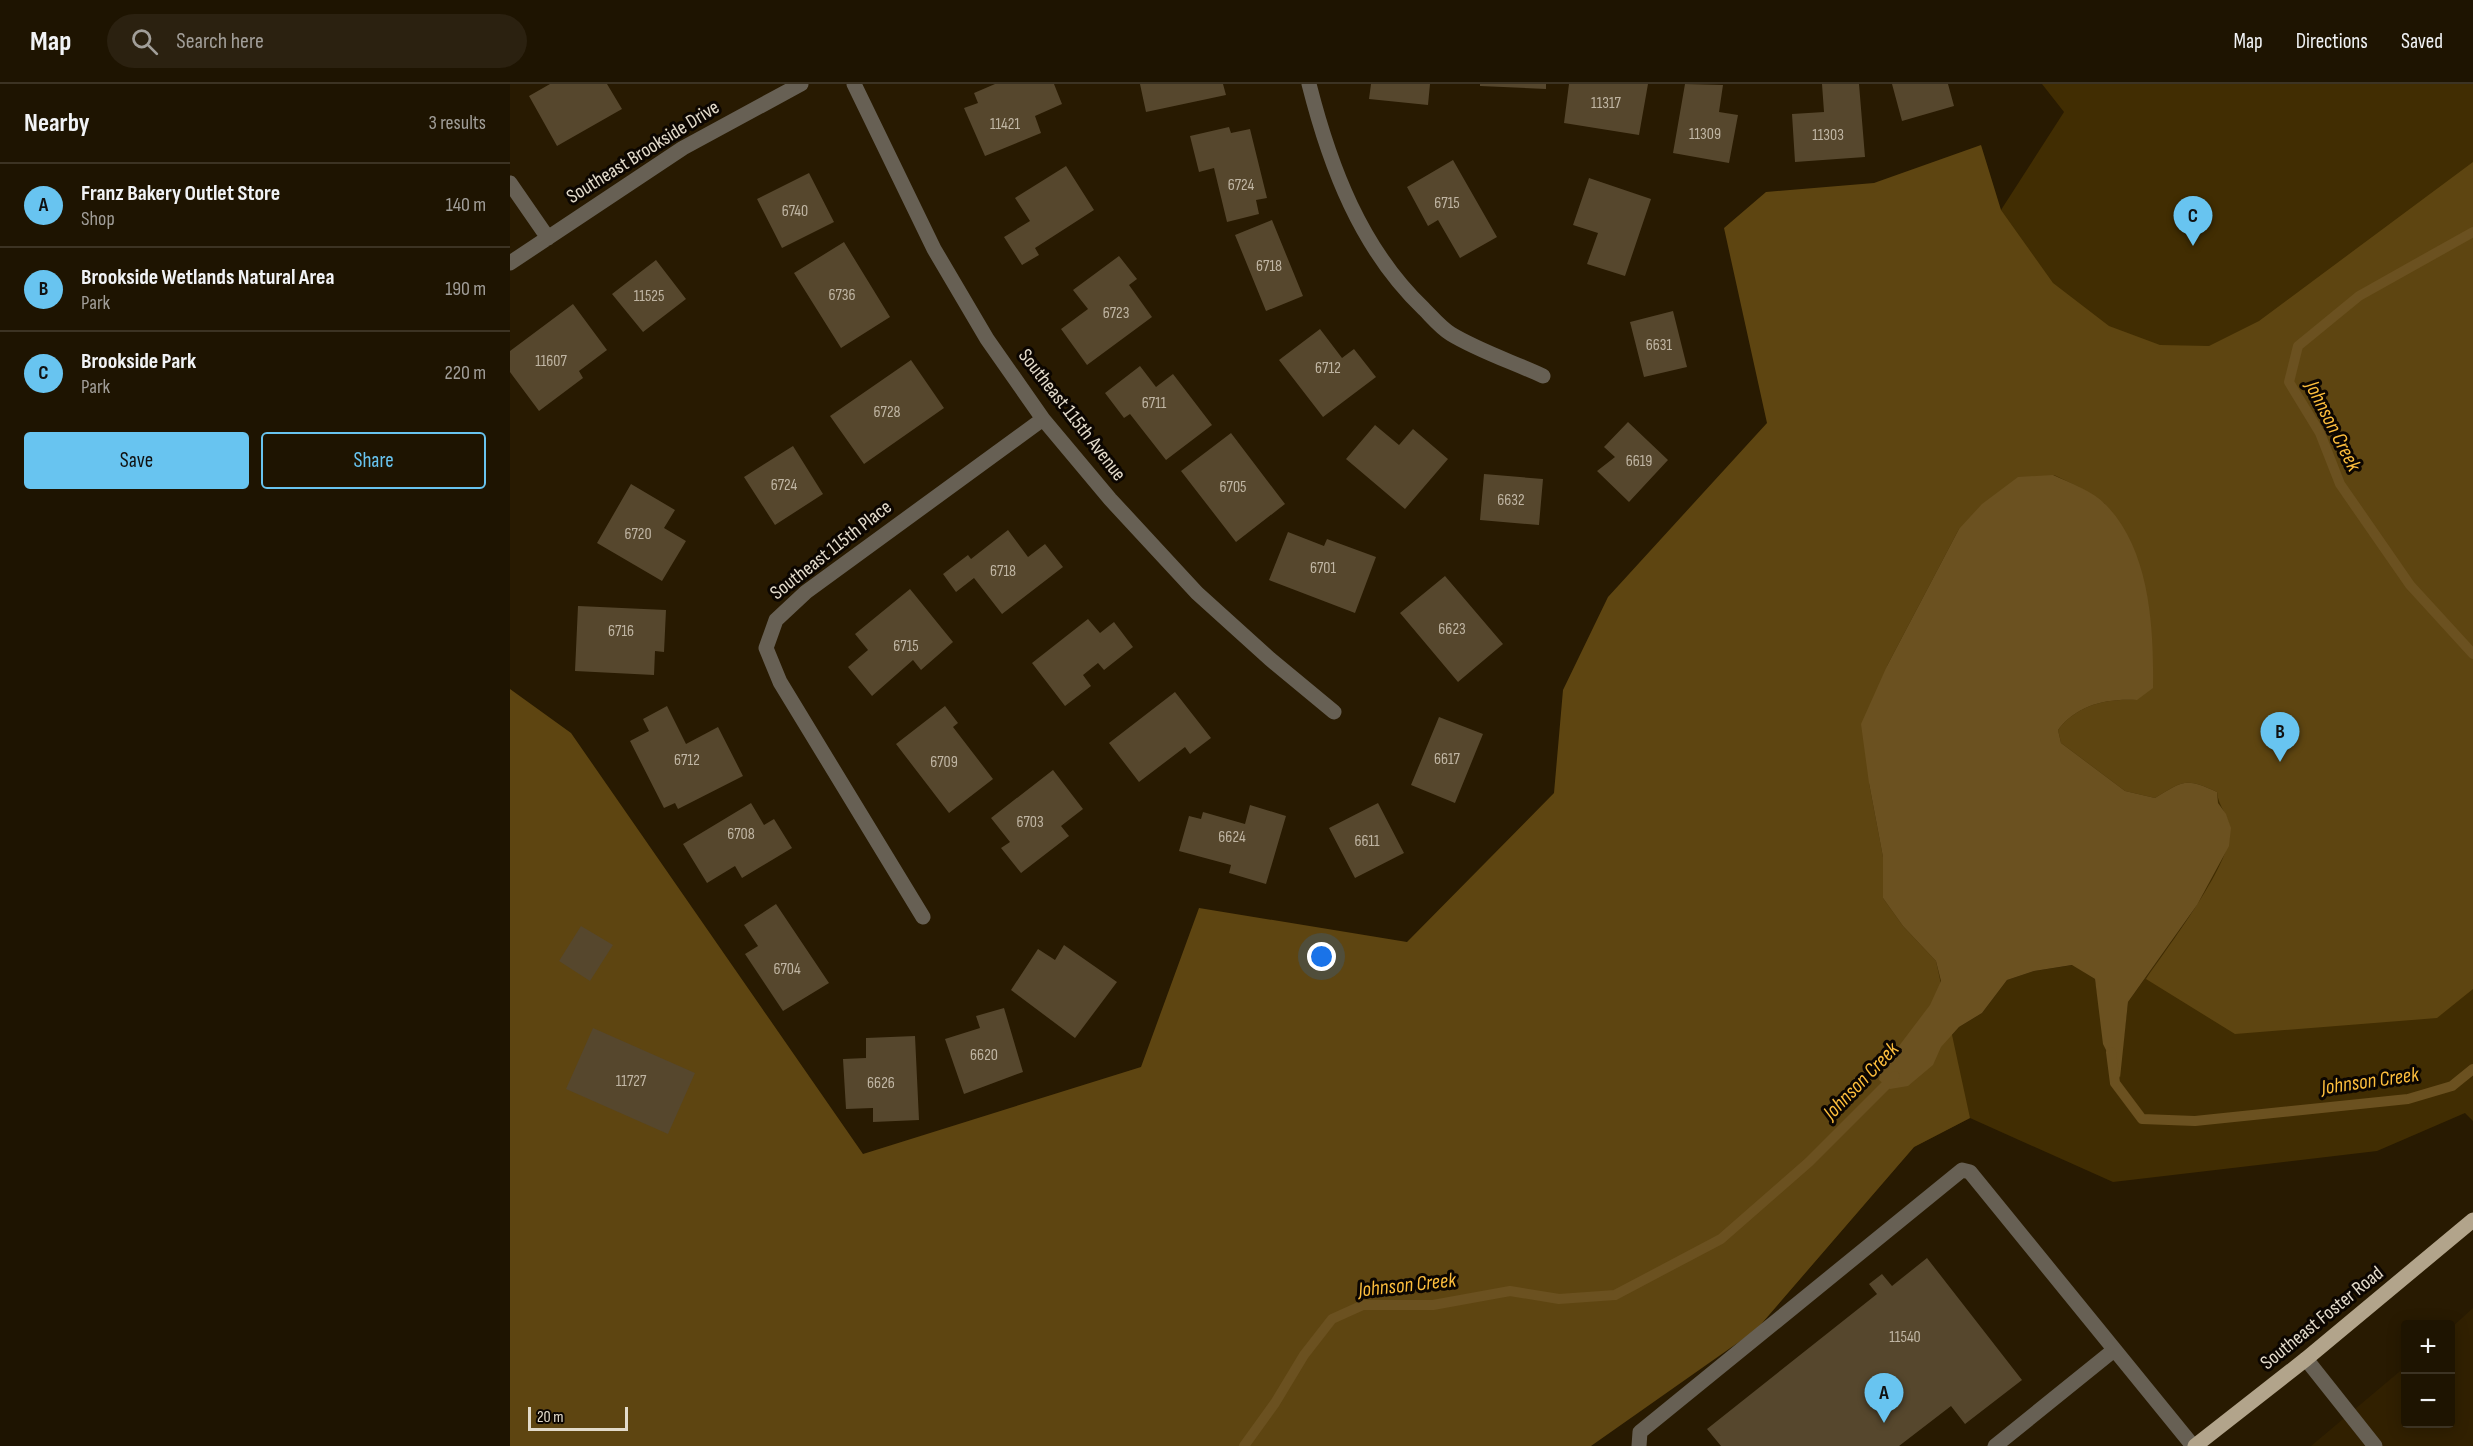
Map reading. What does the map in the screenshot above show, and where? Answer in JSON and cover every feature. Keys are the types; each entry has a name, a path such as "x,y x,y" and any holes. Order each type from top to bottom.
{"main road":[{"name":"Southeast Foster Road","path":"2194,1446 2306,1359 2473,1220"}],"street":[{"name":"Southeast Brookside Drive","path":"510,263 683,148 801,84"},
{"name":"Southeast 115th Avenue","path":"854,84 934,249 987,339 1043,418 1110,499 1197,592 1270,659 1334,712"},
{"path":"1309,84 1320,127 1345,195 1378,257 1412,298 1450,334 1543,376"},
{"path":"510,183 548,238"},
{"name":"Southeast 115th Place","path":"923,917 780,682 766,648 776,620 806,592 1043,418"},
{"path":"1639,1446 1640,1432 1962,1170 1970,1172 2194,1446"},
{"path":"1995,1446 2114,1350"},
{"path":"2306,1359 2375,1446"}],"shaded area":[{"path":"2042,84 2473,84 2473,1121 2465,1113 2377,1151 2113,1182 1970,1118 1914,1147 1756,1330 1544,1446 510,1446 510,1165 626,1389 1503,984 2064,112","holes":["2197,905 2128,1002 2119,1077 2099,1004 2095,979 2073,965 2034,971 2007,980 1982,1013 1959,1027 1941,1047 1941,981"]},
{"path":"1981,145 2001,210 2053,283 2109,326 2160,345 2209,346 2259,321 2473,162 2473,989 2437,1018 2235,1034 2146,979 2209,885 2228,846 2230,831 2217,792 2191,783 2178,785 2155,798 2125,791 2061,743 2058,730 2074,714 2104,702 2137,700 2105,504 2079,487 2054,475 1959,529 1887,666 1869,783 1883,857 1883,898 1903,926 1936,961 1970,1118 1914,1147 1756,1330 1591,1446 510,1446 510,689 571,733 863,1154 1141,1067 1199,908 1407,942 1554,793 1563,690 1608,597 1767,423 1724,228 1766,192 1874,183"},
{"path":"2053,475 2101,500 2121,523 2132,544 2146,591 2153,665 2153,688 2137,700 2104,702 2074,714 2058,730 2061,743 2125,791 2155,798 2178,785 2191,783 2217,792 2218,803 2226,814 2231,828 2229,846 2197,905 2128,1002 2120,1078 2103,1044 2095,979 2072,965 2034,971 2007,980 1982,1013 1959,1027 1941,1047 1933,1065 1908,1086 1890,1089 1879,1080 1880,1071 1930,1005 1941,981 1936,961 1903,926 1883,898 1883,857 1861,724 1887,666 1959,529 1982,504 2018,477"},
{"path":"2473,1308 2473,1446 2311,1446 2401,1370 2401,1428 2455,1428 2455,1324"}],"building":[{"path":"550,84 607,84 622,109 557,146 529,96"},
{"path":"995,84 1054,84 1062,104 1035,116 1041,133 985,156 964,108 978,103 974,93"},
{"path":"1140,84 1223,84 1226,95 1146,112"},
{"path":"1371,84 1430,84 1428,105 1369,99"},
{"path":"1480,84 1546,84 1546,89 1480,86"},
{"path":"1569,84 1648,84 1639,135 1564,123"},
{"path":"1685,84 1723,85 1719,112 1738,115 1729,163 1673,153"},
{"path":"1822,84 1859,84 1865,157 1795,162 1792,114 1824,112"},
{"path":"1892,84 1948,84 1954,106 1902,121"},
{"path":"1229,127 1231,133 1250,129 1267,198 1256,200 1259,214 1227,222 1214,168 1199,172 1190,136"},
{"path":"1453,160 1497,237 1460,258 1438,220 1428,226 1407,187"},
{"path":"1066,166 1094,210 1035,248 1039,255 1022,265 1004,237 1030,221 1015,198"},
{"path":"809,173 834,222 782,248 757,199"},
{"path":"1589,178 1651,199 1625,276 1587,264 1598,233 1573,225"},
{"path":"1272,220 1303,296 1266,311 1235,235"},
{"path":"844,242 890,317 841,348 794,273"},
{"path":"1119,256 1137,279 1129,285 1152,317 1087,365 1061,329 1088,309 1073,290"},
{"path":"656,260 686,299 643,332 612,294"},
{"path":"573,304 607,350 579,371 583,378 539,411 510,372 510,351"},
{"path":"1673,311 1687,367 1644,377 1630,322"},
{"path":"1320,329 1342,358 1354,349 1376,377 1323,417 1279,360"},
{"path":"911,360 944,408 864,464 830,416"},
{"path":"1140,366 1156,387 1173,374 1212,425 1166,460 1130,414 1124,418 1105,393"},
{"path":"1628,422 1668,460 1629,502 1597,471 1615,457 1604,447"},
{"path":"1375,425 1399,445 1413,429 1448,459 1405,509 1346,459"},
{"path":"1231,433 1285,504 1236,542 1181,471"},
{"path":"793,446 823,494 775,525 744,477"},
{"path":"1484,474 1543,479 1539,525 1480,520"},
{"path":"631,484 675,510 664,528 686,541 662,581 597,543"},
{"path":"1008,530 1028,557 1045,544 1063,567 1002,614 974,578 956,592 943,574 968,555 971,559"},
{"path":"1288,532 1324,546 1327,539 1376,557 1355,613 1269,580"},
{"path":"1445,576 1503,644 1458,682 1400,613"},
{"path":"910,589 953,642 921,670 913,660 872,696 848,667 868,650 855,634"},
{"path":"578,606 666,610 664,652 655,651 654,675 575,671"},
{"path":"1088,619 1100,633 1114,622 1133,647 1104,670 1098,663 1083,675 1091,686 1065,706 1032,663"},
{"path":"1175,692 1211,738 1190,754 1185,747 1139,782 1109,743"},
{"path":"667,706 686,744 718,727 743,776 678,809 675,803 664,808 630,741 649,731 643,719"},
{"path":"945,706 958,723 953,727 993,779 949,813 896,744"},
{"path":"1439,717 1483,734 1455,803 1411,785"},
{"path":"1053,770 1083,809 1061,826 1069,836 1021,873 1001,848 1010,842 991,818"},
{"path":"751,803 764,825 774,819 792,848 742,878 735,866 707,883 683,844"},
{"path":"1378,803 1404,853 1355,878 1329,828"},
{"path":"1250,805 1286,816 1266,884 1229,873 1231,865 1179,851 1189,816 1201,819 1203,812 1245,824"},
{"path":"776,904 829,983 783,1011 745,954 758,946 744,925"},
{"path":"581,926 613,945 590,981 559,961"},
{"path":"1064,945 1117,982 1075,1038 1011,990 1038,949 1055,960"},
{"path":"1004,1008 1023,1072 964,1094 945,1039 980,1028 976,1016"},
{"path":"593,1028 695,1073 668,1134 566,1089"},
{"path":"915,1036 919,1120 873,1122 873,1108 846,1109 843,1059 866,1058 866,1038"},
{"path":"1927,1258 2022,1380 1965,1424 1951,1406 1899,1446 1721,1446 1707,1429 1877,1294 1869,1284 1882,1274 1892,1286"}],"waterway":[{"name":"Johnson Creek","path":"2473,232 2359,296 2298,346 2289,382 2320,433 2340,484 2410,585 2473,654"},
{"name":"Johnson Creek","path":"2111,1052 2115,1083 2142,1119 2195,1121 2408,1099 2452,1086 2473,1069"},
{"name":"Johnson Creek","path":"1244,1446 1275,1403 1304,1355 1332,1319 1363,1305 1433,1305 1510,1291 1559,1299 1615,1295 1721,1239 1809,1162 1895,1076"}],"place":[{"name":"Brookside Park","path":"2193,246"},
{"name":"Brookside Wetlands Natural Area","path":"2280,762"},
{"name":"Franz Bakery Outlet Store","path":"1884,1423"}]}
